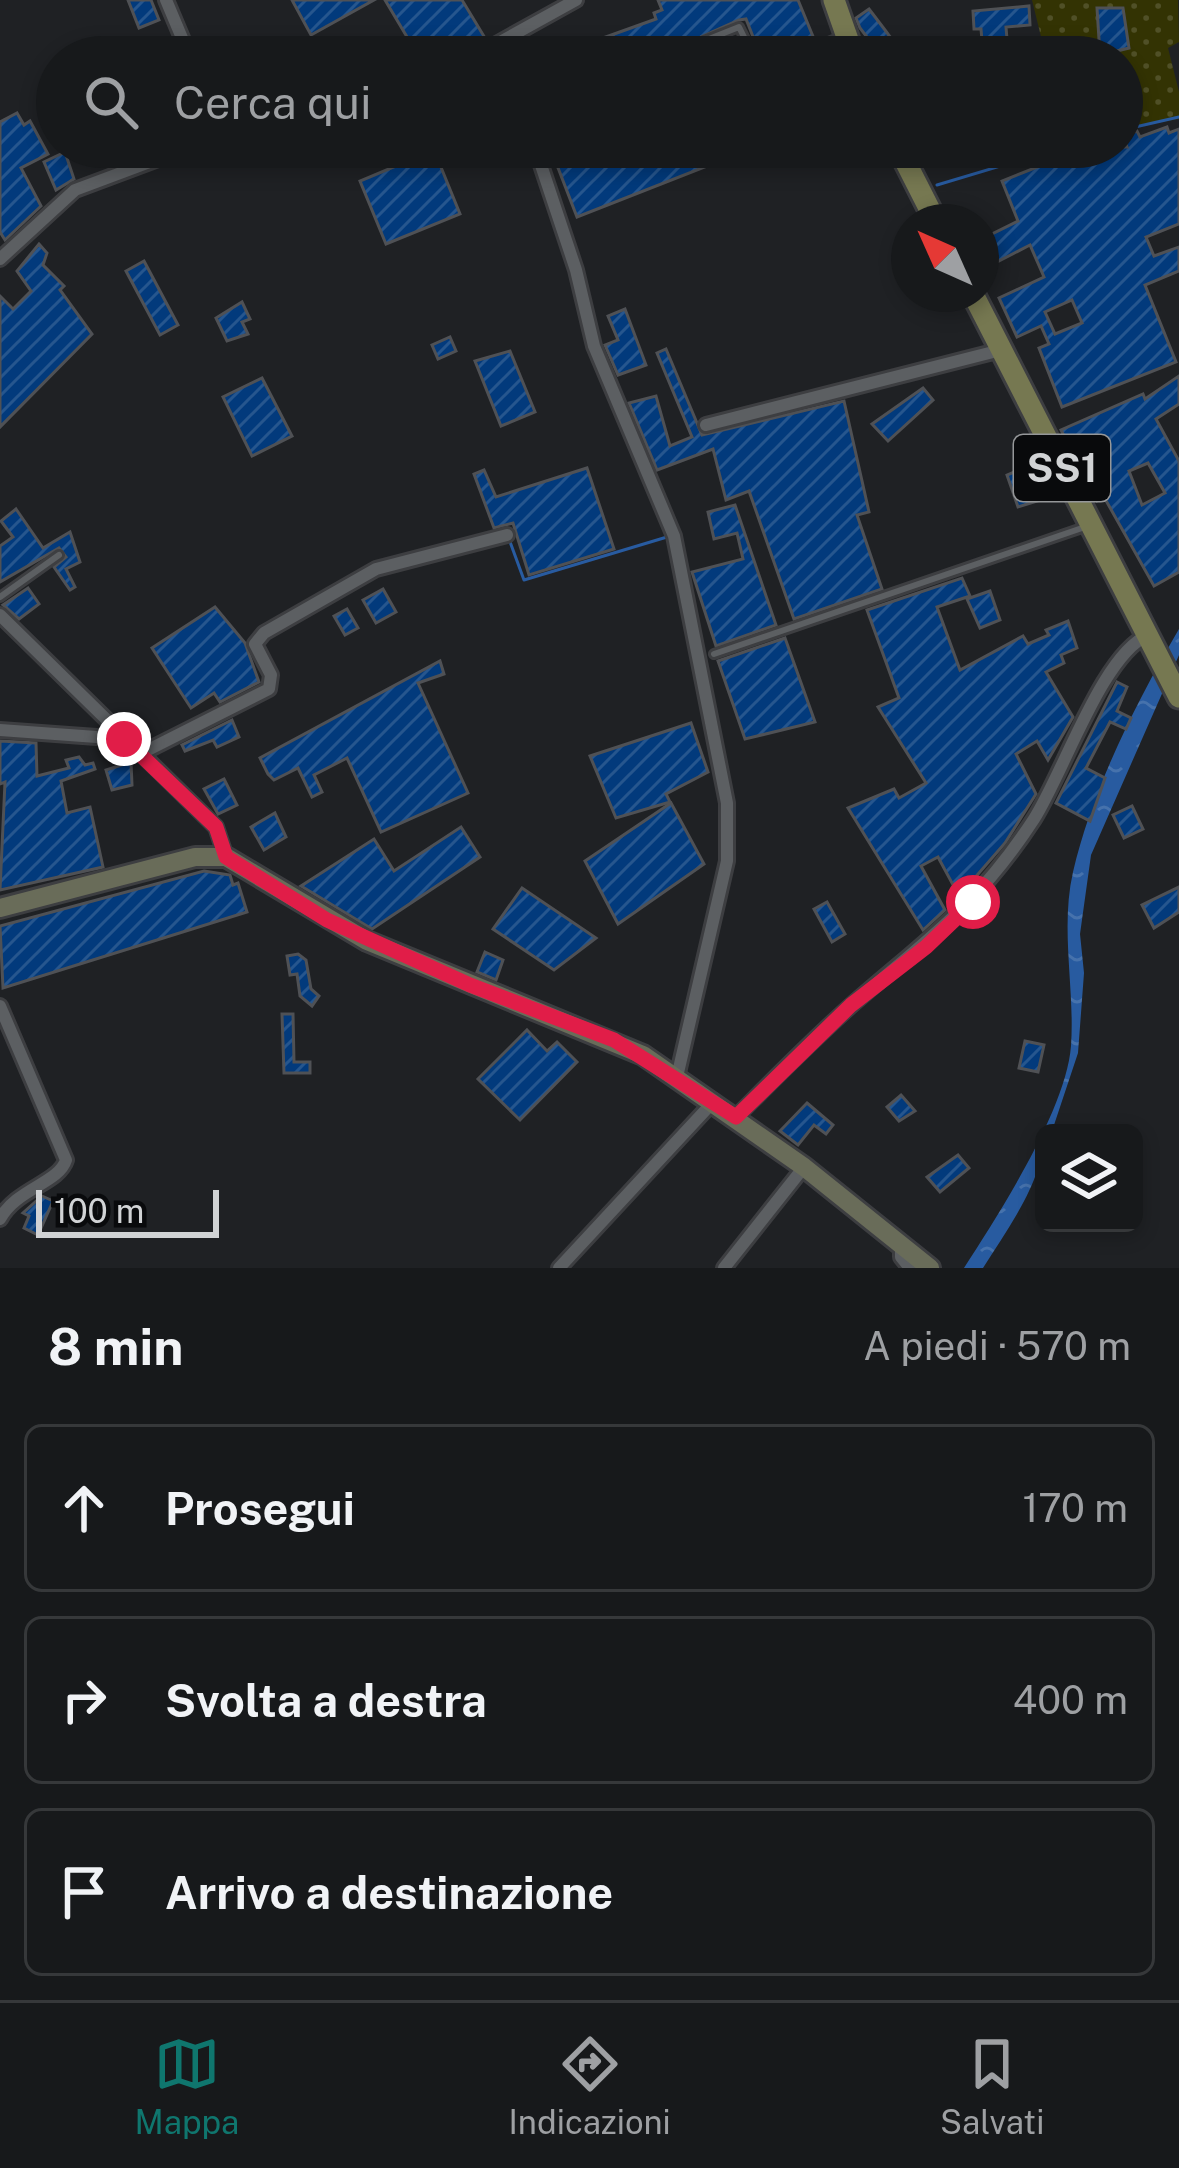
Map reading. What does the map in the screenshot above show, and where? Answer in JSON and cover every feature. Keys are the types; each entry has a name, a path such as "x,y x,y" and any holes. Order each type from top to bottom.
{"main road":[{"path":"834,0 846,34"},
{"path":"909,168 928,204"},
{"name":"SS1","path":"982,312 1174,688"}],"street":[{"path":"166,0 181,36"},
{"path":"523,36 576,0"},
{"path":"0,259 75,190 134,168"},
{"path":"542,168 576,270 594,346 674,536 729,818 727,861 677,1077"},
{"path":"706,425 1001,350"},
{"path":"140,754 269,688 271,675 254,644 264,632 376,569 507,535"},
{"path":"0,615 216,827 226,857"},
{"path":"736,1117 851,1005 926,947 982,891 1060,777 1121,651 1150,638"},
{"path":"0,730 124,739"},
{"path":"0,908 195,857 226,857 350,933 614,1040 714,1101 930,1268"},
{"path":"0,1006 66,1160 59,1173 14,1196 0,1219"},
{"path":"559,1268 714,1101"},
{"path":"724,1268 804,1167"},
{"path":"902,1244 901,1257 910,1268"}],"lane":[{"path":"717,36 740,27 744,36"},
{"path":"841,36 846,34"},
{"path":"714,654 1092,525"},
{"path":"0,597 59,556"}],"shaded area":[{"path":"1032,0 1178,0 1179,42 1168,48 1179,92 1179,119 1143,125 1143,36 1041,36"}],"water":[{"path":"1179,629 1179,655 1091,855 1080,934 1084,973 1078,1053 1054,1124 1047,1124 1071,1046 1068,915 1073,872 1117,746"},
{"path":"1035,1149 1035,1176 1003,1237 983,1268 964,1268 995,1220"}],"building":[{"path":"128,0 151,0 159,20 139,28"},
{"path":"292,0 374,0 311,35"},
{"path":"385,0 462,0 484,36 406,36"},
{"path":"658,0 798,0 813,36 753,36 746,19 703,36 609,36 656,19 654,13 662,10"},
{"path":"1029,6 1030,25 1006,27 1007,36 982,36 981,29 974,29 973,11"},
{"path":"1097,8 1123,8 1127,36 1099,36"},
{"path":"869,9 889,36 866,36 856,18"},
{"path":"17,113 36,132 36,160 21,168 41,206 5,240 0,232 0,122"},
{"path":"1167,127 1169,133 1179,129 1179,224 1146,237 1154,256 1179,247 1179,271 1145,285 1176,362 1062,407 1039,348 1049,344 1041,326 1017,337 999,298 1044,277 1030,245 999,261 999,230 1018,221 1002,181 1035,168 1143,168 1143,136","holes":["1072,300 1082,323 1055,334 1045,312"]},
{"path":"47,168 70,168 74,179 56,190"},
{"path":"391,168 441,168 460,214 386,244 360,181"},
{"path":"558,168 702,168 577,217"},
{"path":"39,244 47,253 43,265 64,286 60,290 92,334 0,427 0,296 13,309 31,291 17,271"},
{"path":"144,261 178,325 160,335 126,271"},
{"path":"242,302 250,319 242,322 248,334 227,341 216,318"},
{"path":"625,309 646,365 618,375 605,345 618,340 608,316"},
{"path":"450,337 456,351 438,359 432,345"},
{"path":"666,349 702,435 844,401 869,512 857,515 882,589 794,619 749,491 726,500 713,449 657,470 629,403 656,396 670,446 692,437 657,353"},
{"path":"510,351 535,412 501,426 475,361"},
{"path":"1179,376 1179,404 1156,419 1179,461 1179,572 1154,586 1104,497 1097,501 1061,430 1143,394 1145,399","holes":["1148,463 1165,493 1142,505 1129,471"]},
{"path":"262,378 292,436 252,456 223,397"},
{"path":"923,388 933,400 888,441 872,424"},
{"path":"1035,463 1047,498 1018,507 1007,475"},
{"path":"587,468 614,549 529,575 513,523 494,528 474,474 484,470 496,497"},
{"path":"735,505 776,625 716,646 692,572 743,559 737,533 714,539 708,512"},
{"path":"16,509 43,548 70,532 80,562 66,569 75,587 70,590 54,567 66,557 59,548 0,582 0,546 13,537 1,521"},
{"path":"962,578 970,596 937,607 960,670 1023,636 1028,644 1068,621 1077,648 1061,655 1064,663 1046,672 1073,717 1048,760 1037,741 1016,754 1036,794 1005,843 959,896 938,857 921,866 945,910 923,930 848,808 894,789 899,798 926,783 878,707 899,698 867,610"},
{"path":"28,588 39,604 19,619 3,605"},
{"path":"383,589 396,612 376,623 363,600"},
{"path":"990,591 1000,620 980,628 967,599"},
{"path":"215,607 245,643 259,682 220,702 214,693 191,708 152,648"},
{"path":"347,609 358,628 345,635 334,616"},
{"path":"785,638 815,722 745,739 718,661"},
{"path":"440,661 444,674 418,683 468,793 381,832 347,758 314,775 322,792 312,797 298,768 274,780 268,774 260,758"},
{"path":"1117,682 1127,687 1117,711 1131,718 1126,729 1110,722 1086,768 1105,778 1090,821 1056,803"},
{"path":"232,720 239,737 217,747 213,740 185,751 182,745"},
{"path":"691,723 708,772 666,794 670,802 616,818 590,756"},
{"path":"0,741 36,743 37,776 69,768 66,760 79,757 85,765 93,763 95,769 61,781 67,813 90,807 103,867 0,890 5,782 0,784"},
{"path":"131,762 132,785 112,790 106,770"},
{"path":"224,779 237,805 218,814 204,789"},
{"path":"671,803 704,864 618,924 585,861"},
{"path":"1132,806 1143,829 1124,838 1113,815"},
{"path":"275,813 286,837 264,850 251,827"},
{"path":"461,827 480,857 372,929 301,886 374,839 394,871"},
{"path":"204,871 230,875 233,885 238,883 247,912 3,988 0,926"},
{"path":"1179,887 1179,912 1154,928 1142,905"},
{"path":"522,888 596,938 554,970 493,929"},
{"path":"827,902 845,934 832,942 814,909"},
{"path":"485,952 503,960 496,980 477,972"},
{"path":"298,954 306,960 311,989 319,996 312,1006 300,996 297,974 290,975 287,956"},
{"path":"282,1014 293,1014 294,1062 310,1062 310,1073 284,1073"},
{"path":"527,1030 547,1051 557,1042 577,1062 520,1120 478,1079"},
{"path":"1025,1041 1044,1045 1038,1072 1019,1068"},
{"path":"901,1095 915,1111 899,1121 887,1107"},
{"path":"807,1103 833,1125 826,1134 814,1125 798,1145 780,1131"},
{"path":"958,1155 969,1168 940,1192 927,1177"},
{"path":"42,1196 53,1201 38,1235 24,1228 29,1216 23,1213"}],"waterway":[{"path":"1143,125 1179,117"},
{"path":"937,185 994,168"},
{"path":"576,297 582,325"},
{"path":"612,406 638,466"},
{"path":"509,539 524,580 667,537"}],"route":[{"path":"124,739 216,827 226,857 327,920 470,985 614,1040 736,1117 851,1005 926,947 973,902"}]}
